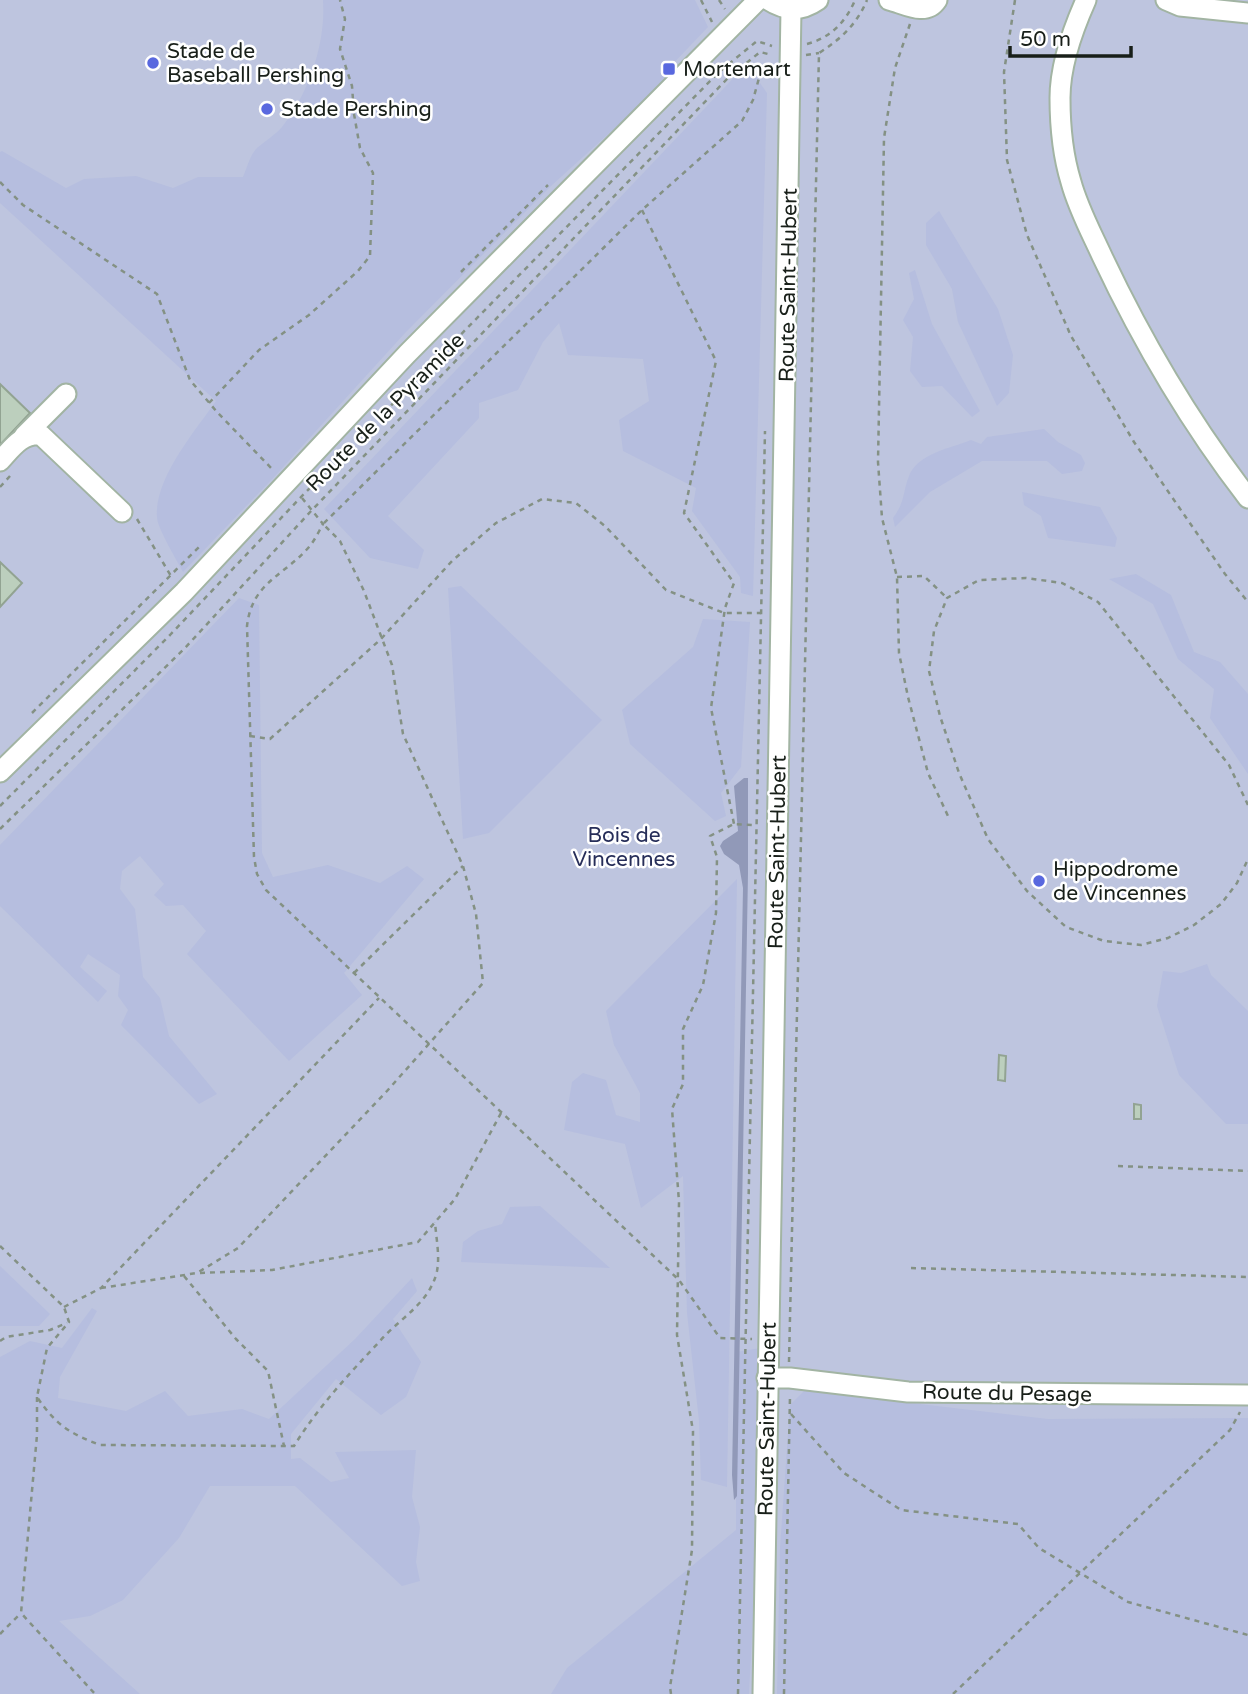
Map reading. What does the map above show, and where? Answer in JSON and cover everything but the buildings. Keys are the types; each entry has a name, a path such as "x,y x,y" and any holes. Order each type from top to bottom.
{"street":[{"name":"Route de la Pyramide","path":"0,772 184,592 407,354 758,0"},
{"path":"768,0 791,9 805,7 818,0"},
{"path":"889,0 916,8 930,8 937,0"},
{"path":"1086,0 1067,50 1060,95 1070,181 1085,220 1122,298 1164,374 1248,498"},
{"path":"1166,0 1180,6 1248,13"},
{"name":"Route Saint-Hubert","path":"763,1694 791,9"},
{"path":"0,461 66,394"},
{"path":"24,436 41,435 122,512"},
{"name":"Route du Pesage","path":"767,1378 921,1392 1245,1401"}],"path":[{"path":"209,403 259,350 309,315 358,271 370,256 373,173 360,148 352,86 340,49 345,19 340,0"},
{"path":"701,0 714,24"},
{"path":"802,45 818,41 836,29 851,10 855,0"},
{"path":"801,56 819,53 845,34 861,16 867,0"},
{"path":"1015,0 1004,72 1007,159 1027,235 1071,336 1133,442 1225,574 1248,602"},
{"path":"916,8 895,68 884,138 878,462 882,518 897,577 899,653 928,773 948,816"},
{"name":"Route de la Pyramide","path":"0,806 197,608 301,497 719,72 757,41 782,47"},
{"path":"0,829 185,648 312,510 727,79 760,52 778,56"},
{"path":"784,1694 819,53"},
{"path":"743,1339 720,1338 679,1280 266,890 257,874 252,831 247,626 249,608 274,577 309,547 323,524 642,209 742,121 753,100 762,66 772,76 772,90"},
{"path":"0,182 23,205 157,294 190,380 278,474"},
{"path":"642,209 716,361 684,513 734,583 724,613 711,708 734,824"},
{"path":"738,1694 743,1339 765,419"},
{"path":"197,1273 238,1248 429,1045 482,983 476,914 463,866 403,734 391,665 364,591 340,541 297,493"},
{"path":"250,736 270,739 380,639 461,554 496,523 542,499 576,503 605,526 666,590 724,613 761,612"},
{"path":"122,512 137,519 184,592"},
{"path":"897,577 924,576 947,598"},
{"path":"1248,805 1229,765 1098,602 1062,583 1026,578 979,580 947,598 934,631 929,671 940,716 959,773 988,839 1027,891 1066,927 1104,941 1141,945 1168,938 1194,925 1220,904 1237,883 1248,859"},
{"path":"670,1694 692,1550 693,1431 677,1335 679,1202 673,1109 683,1084 683,1029 703,985 716,913 717,857 710,836 734,824 754,825"},
{"path":"354,973 463,866"},
{"path":"101,1288 379,998"},
{"path":"64,1307 101,1288 197,1273 272,1270 418,1242 455,1199 500,1113"},
{"path":"1118,1166 1248,1171"},
{"path":"37,1397 49,1415 73,1435 100,1445 294,1446 320,1406 388,1331 423,1302 438,1269 435,1222"},
{"path":"0,1246 64,1307 69,1322"},
{"path":"911,1268 1248,1277"},
{"path":"183,1275 236,1339 268,1371 284,1446"},
{"path":"0,1341 6,1337 50,1331 69,1322"},
{"path":"0,1634 20,1613 37,1435 37,1397 47,1348 69,1322"},
{"path":"953,1694 1230,1430 1245,1401"},
{"path":"789,1413 844,1473 901,1510 1018,1524 1039,1548 1128,1602 1248,1635"},
{"path":"20,1613 95,1694"}],"green space":[{"name":"Bois de Vincennes","path":"0,0 1248,0 1248,1694 0,1694"}],"shaded area":[{"name":"Stade Pershing","path":"323,0 695,0 708,27 668,69 660,87 551,186 405,333 183,572 160,529 157,517 158,502 162,487 178,456 216,401 0,203 0,152 66,188 84,179 136,176 173,188 198,177 243,177 257,148 282,127 308,83 322,33"},
{"path":"743,68 753,73 767,93 753,596 741,593 740,577 692,511 696,488 623,451 619,420 649,401 643,359 568,355 559,323 543,342 518,390 479,403 479,418 388,516 424,550 418,569 370,558 324,509"},
{"path":"939,211 998,309 1013,355 1009,393 997,406 958,322 952,289 926,245 926,223"},
{"path":"915,270 932,324 980,411 972,417 942,386 922,387 910,371 913,337 903,320 914,299 909,273"},
{"path":"1044,429 1058,442 1081,455 1085,463 1082,471 1062,474 1047,461 982,461 930,492 895,527 893,518 902,502 909,476 919,462 971,440 981,444 987,437"},
{"path":"1022,492 1100,507 1117,538 1115,547 1048,538 1041,516 1024,505"},
{"path":"1136,574 1171,595 1194,652 1220,662 1248,694 1248,774 1210,718 1214,689 1178,659 1153,604 1109,579"},
{"path":"461,586 602,720 489,833 463,839 448,588"},
{"path":"239,598 259,605 262,853 273,877 328,865 380,883 407,866 424,879 344,973 362,995 289,1061 187,954 206,931 183,905 166,906 154,895 164,884 140,856 122,871 120,889 135,909 143,977 160,998 169,1036 217,1094 199,1104 121,1025 128,1010 118,996 120,975 88,954 80,967 107,991 98,1002 0,906 0,845"},
{"path":"703,619 750,622 741,767 721,793 726,816 715,821 630,744 622,710 693,647"},
{"path":"748,778 748,873 737,1496 734,1500 732,1475 743,888 739,865 724,854 720,846 738,831 734,786"},
{"path":"737,879 727,1487 701,1480 699,1421 687,1313 683,1176 641,1208 625,1144 564,1130 572,1082 583,1073 606,1080 616,1115 640,1122 640,1093 614,1045 606,1011"},
{"path":"1207,964 1211,975 1248,1011 1248,1124 1226,1124 1179,1075 1157,1006 1163,971 1181,973"},
{"path":"540,1206 610,1268 461,1262 463,1242 478,1231 502,1224 510,1207"},
{"path":"0,1266 50,1314 39,1326 0,1326"},
{"path":"412,1278 417,1291 393,1319 421,1362 406,1397 381,1415 336,1379 291,1434 291,1459 300,1458 331,1482 349,1478 335,1452 416,1450 412,1497 420,1527 416,1562 420,1581 402,1586 295,1486 210,1486 179,1538 123,1600 90,1616 59,1621 140,1694 0,1694 0,1357 30,1341 62,1348 92,1308 97,1311 60,1377 58,1398 126,1411 165,1391 188,1416 242,1409 269,1419 355,1339"},
{"path":"767,1347 749,1694 551,1694 567,1668 736,1530 736,1352"},
{"path":"807,1388 868,1398 1048,1419 1248,1418 1248,1694 777,1694 780,1548 790,1405"}],"place":[{"name":"Stade de Baseball Pershing","path":"153,63"},
{"name":"Mortemart","path":"669,69"},
{"name":"Stade Pershing","path":"267,109"},
{"name":"Hippodrome de Vincennes","path":"1039,881"}]}
